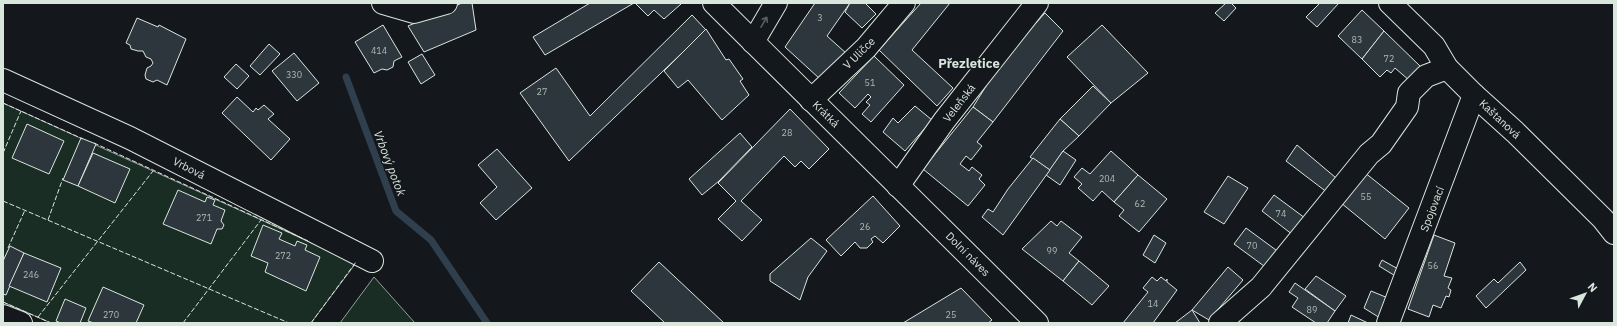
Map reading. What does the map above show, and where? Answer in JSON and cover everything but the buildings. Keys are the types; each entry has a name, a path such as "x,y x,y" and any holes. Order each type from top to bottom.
{"street":[{"path":"383,3 414,12 446,3"},
{"name":"Krátká","path":"714,3 898,186"},
{"path":"753,42 776,3"},
{"name":"V Uličce","path":"811,100 866,48 904,3"},
{"name":"Veleňská","path":"898,186 944,121 1037,3"},
{"name":"Kaštanová","path":"1390,3 1434,46 1447,68 1603,219 1614,233"},
{"path":"1220,323 1261,287 1368,154 1381,144 1407,107 1409,93 1426,76 1447,68"},
{"name":"Vrbová","path":"3,80 130,138 372,261"},
{"name":"Spojovací","path":"1388,323 1474,95"},
{"name":"Dolní náves","path":"898,186 1038,323"},
{"path":"3,316 21,323"}],"green space":[{"path":"3,103 356,263 311,323 51,323 3,302"},
{"path":"374,277 415,323 340,323"}],"waterway":[{"name":"Vrbový potok","path":"346,77 396,211 431,240 487,323"}],"fence":[{"path":"3,103 83,139"},
{"path":"3,153 21,111"},
{"path":"94,143 308,241"},
{"path":"38,317 153,171"},
{"path":"48,220 63,178"},
{"path":"3,201 289,323"},
{"path":"8,248 25,210"},
{"path":"183,323 261,220"},
{"path":"311,323 356,262"},
{"path":"3,302 51,323"}],"district":[{"name":"Přezletice","path":"969,63"}]}
